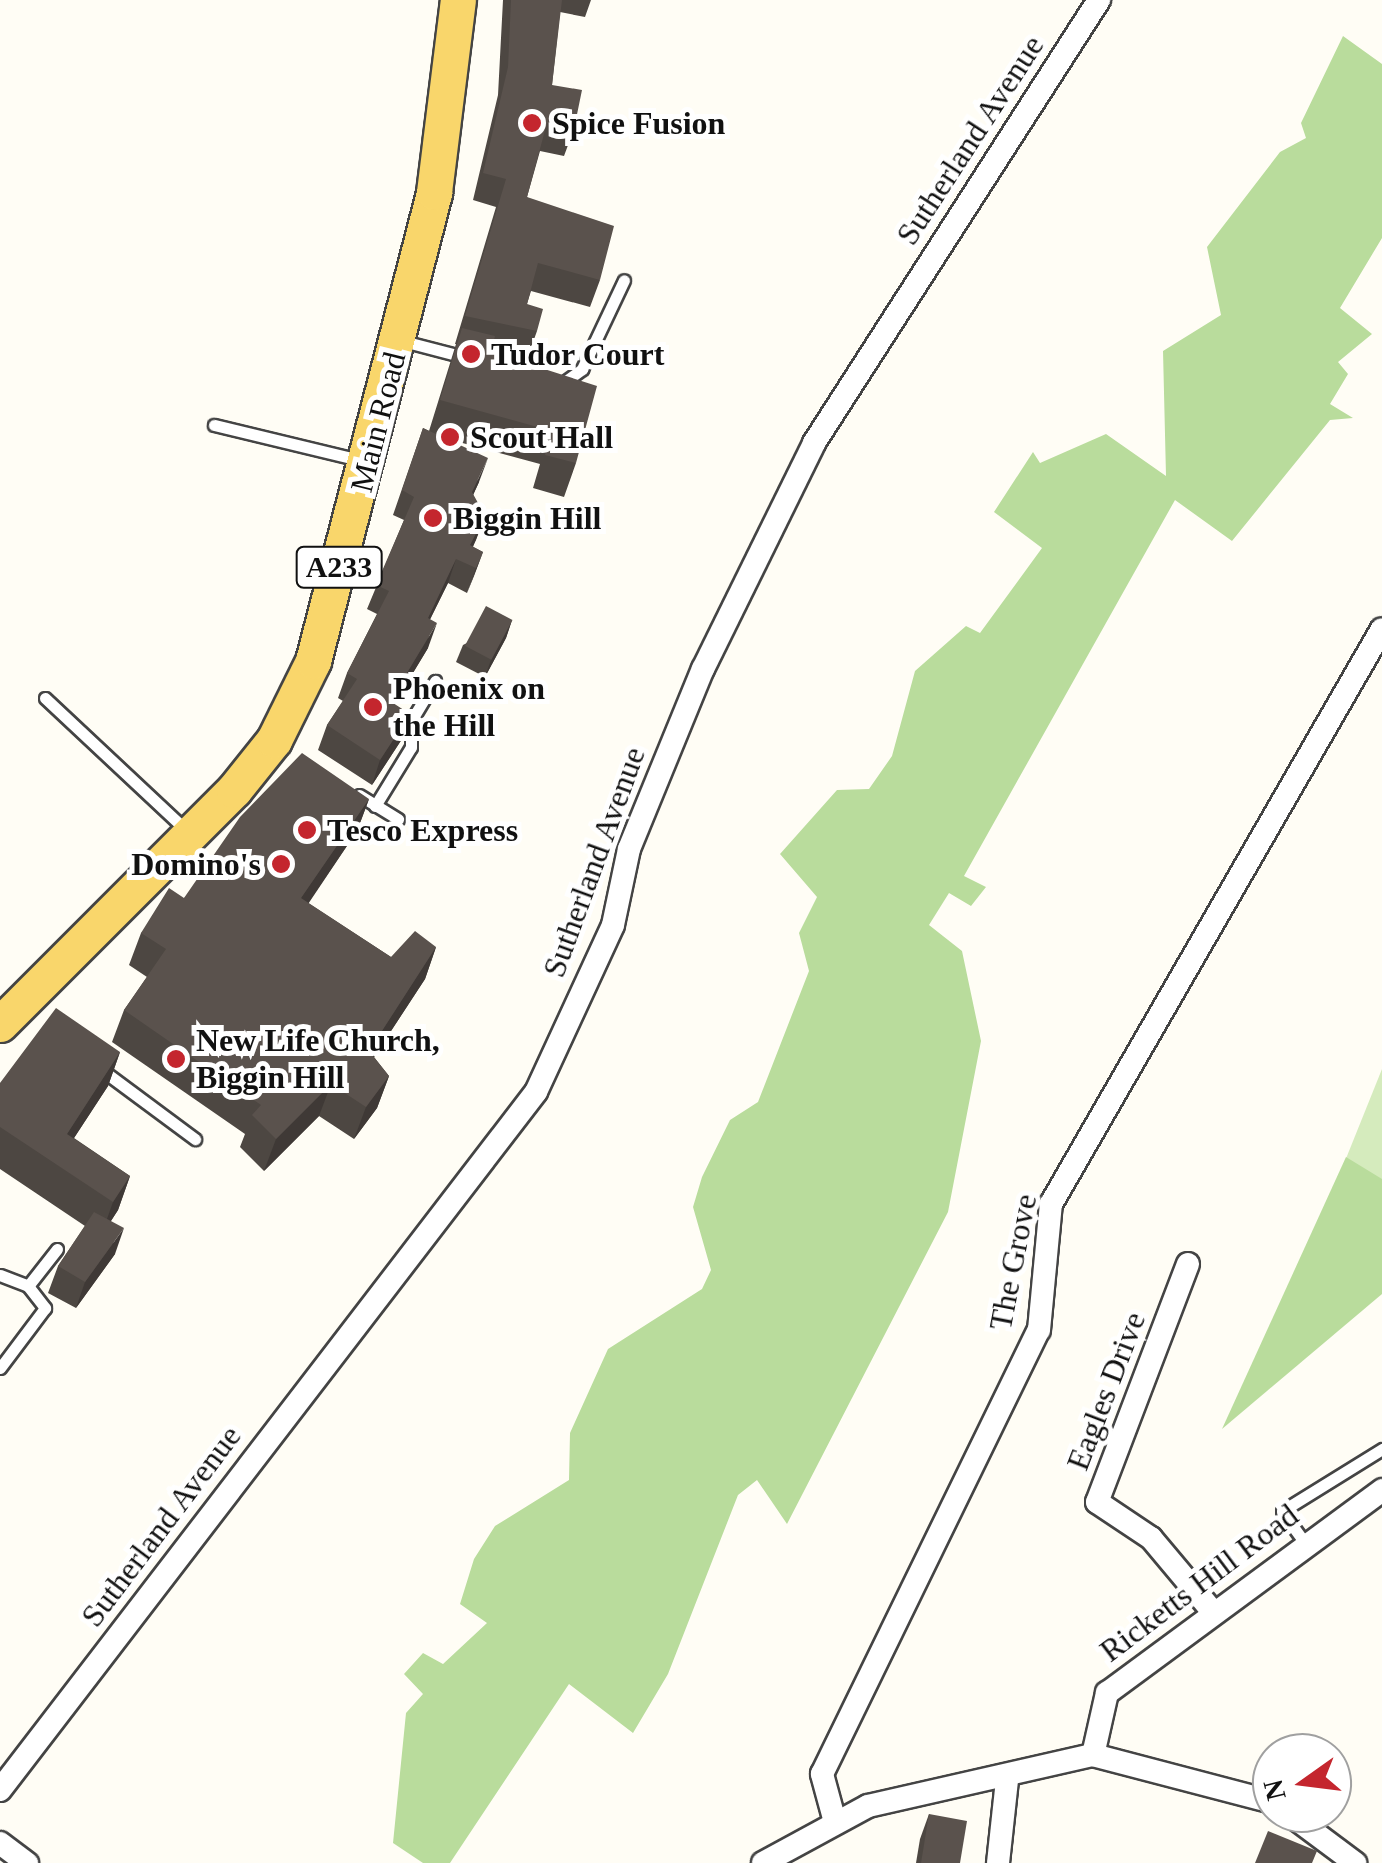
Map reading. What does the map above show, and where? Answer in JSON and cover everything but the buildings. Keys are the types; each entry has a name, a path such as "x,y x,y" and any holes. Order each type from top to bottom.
{"main road":[{"name":"Main Road","path":"16,1017 190,834 281,745 313,661 399,340 434,192 458,0"}],"street":[{"name":"Sutherland Avenue","path":"0,1790 536,1092 613,926 629,850 704,669 814,443 1099,0"},
{"name":"The Grove","path":"835,1822 822,1774 1040,1330 1051,1204 1382,629"},
{"name":"Eagles Drive","path":"1188,1264 1097,1502 1151,1538 1213,1612"},
{"name":"Ricketts Hill Road","path":"1093,1755 1106,1693 1382,1490"},
{"path":"762,1863 868,1806 1008,1780 1093,1755 1124,1756 1252,1796"},
{"path":"998,1863 1008,1780"},
{"path":"1315,1833 1355,1863"},
{"path":"0,1844 26,1863"}],"lane":[{"path":"542,378 571,381 624,280"},
{"path":"399,340 488,364"},
{"path":"214,425 369,463"},
{"path":"375,806 411,747 411,720 435,681"},
{"path":"45,698 190,834"},
{"path":"346,787 398,819"},
{"path":"91,1062 195,1139"},
{"path":"28,1286 56,1249"},
{"path":"0,1275 28,1286 45,1308 0,1368"},
{"path":"1306,1543 1282,1512 1382,1449"}],"green space":[{"path":"1343,36 1382,64 1382,238 1340,308 1372,334 1338,362 1348,374 1330,404 1353,418 1330,420 1232,541 1175,500 964,876 986,887 971,906 949,893 929,925 962,951 981,1041 948,1212 787,1524 757,1480 738,1495 668,1674 633,1733 569,1684 450,1863 423,1863 393,1843 406,1713 423,1694 404,1674 423,1653 443,1664 487,1623 460,1604 474,1559 495,1526 569,1480 570,1433 608,1349 702,1289 711,1270 693,1207 702,1177 730,1120 758,1102 809,971 799,933 817,897 780,854 837,790 869,789 892,756 915,671 966,626 980,633 1042,548 994,512 1033,452 1040,463 1106,434 1166,476 1163,351 1221,315 1207,247 1280,152 1306,138 1301,123"},
{"path":"1382,1069 1382,1182 1345,1161"},
{"path":"1346,1157 1382,1179 1382,1294 1222,1429"}],"place":[{"name":"Spice Fusion","path":"532,123"},
{"name":"Tudor Court","path":"471,354"},
{"name":"Scout Hall","path":"450,437"},
{"name":"Biggin Hill","path":"433,518"},
{"name":"Phoenix on the Hill","path":"373,707"},
{"name":"Tesco Express","path":"307,830"},
{"name":"Domino's","path":"281,864"},
{"name":"New Life Church, Biggin Hill","path":"176,1059"}]}
